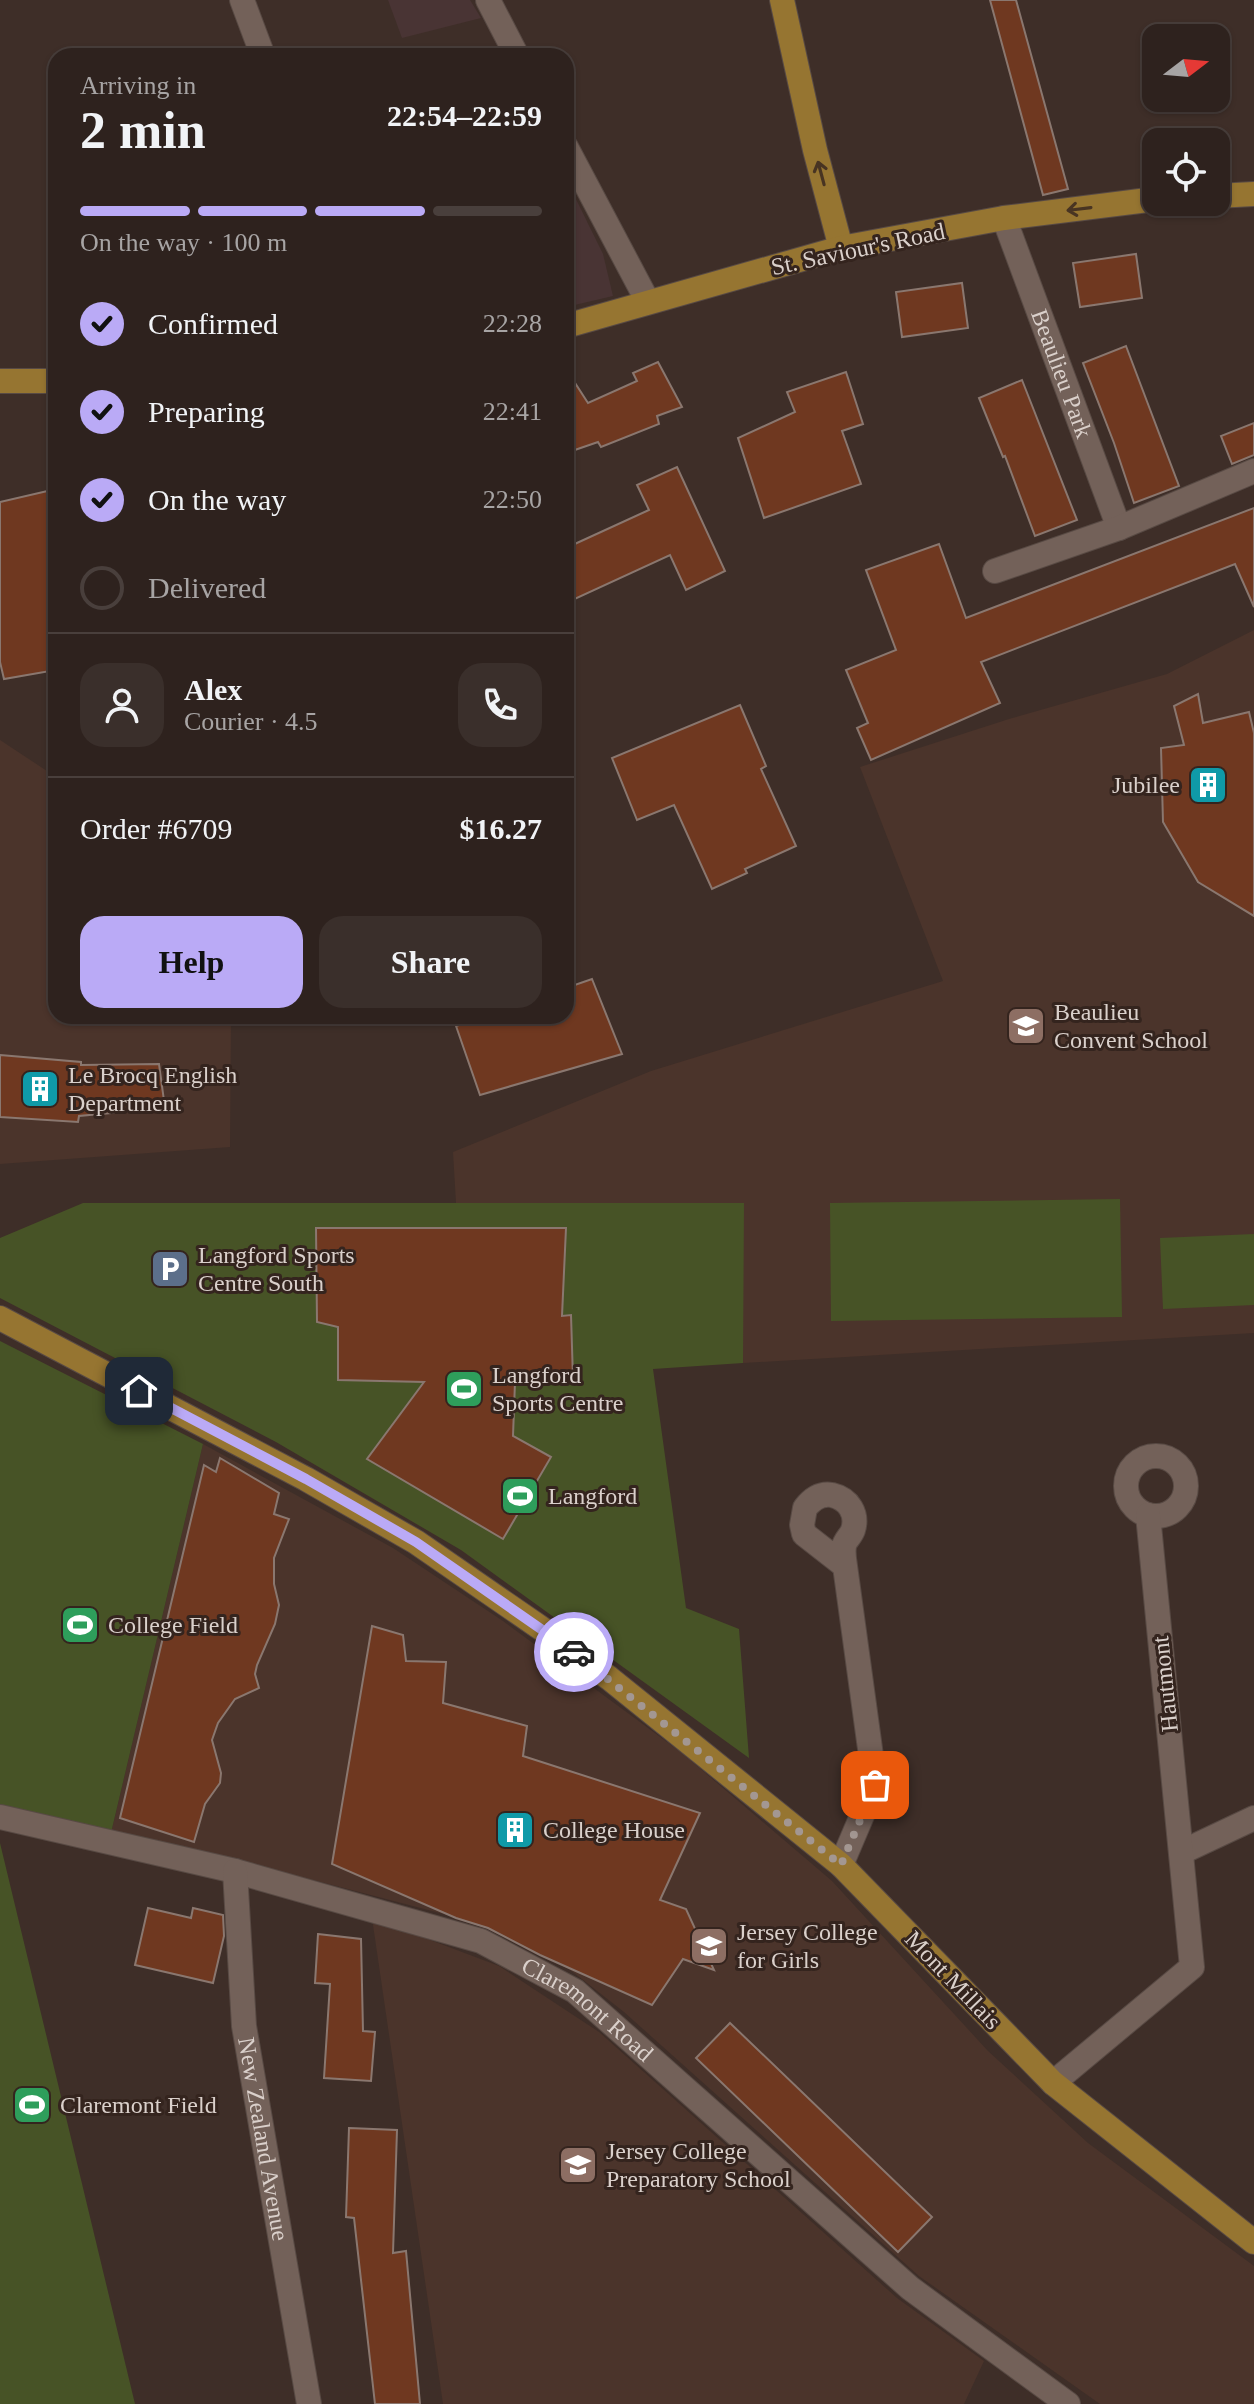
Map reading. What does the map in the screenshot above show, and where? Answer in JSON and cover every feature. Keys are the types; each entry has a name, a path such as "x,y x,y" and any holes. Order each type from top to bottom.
{"main road":[{"path":"782,0 815,150 841,248"},
{"path":"1230,195 1254,194"},
{"name":"St. Saviour's Road","path":"574,324 841,248 1004,218 1142,201"},
{"path":"0,381 48,381"},
{"name":"Mont Millais","path":"0,1318 306,1479 416,1542 548,1633 609,1678 841,1865 1053,2083 1254,2242"}],"street":[{"path":"242,0 260,48"},
{"path":"488,0 513,48"},
{"path":"574,162 648,302"},
{"name":"Beaulieu Park","path":"1004,218 1119,528"},
{"path":"995,571 1119,528 1254,471"},
{"name":"Hautmont","path":"1053,2083 1192,1967 1148,1515"},
{"path":"841,1865 875,1785 845,1566"},
{"name":"Claremont Road","path":"0,1817 235,1871 481,1941 575,1991 910,2288 1068,2404"},
{"path":"1182,1852 1254,1818"},
{"name":"New Zealand Avenue","path":"235,1871 244,2026 309,2404"}],"shaded area":[{"path":"388,0 470,0 481,18 402,38"},
{"path":"574,195 603,254 613,296 574,305"},
{"name":"Beaulieu Convent School","path":"1254,630 1254,1333 743,1363 743,1204 456,1203 453,1152 651,1071 943,981 860,767 1009,719 1167,674"},
{"path":"0,740 48,772 48,1024 231,1024 230,1147 0,1164"},
{"name":"Jersey College for Girls","path":"203,1444 393,1548 503,1621 682,1753 832,1881 988,2051 1088,2143 1254,2266 1254,2404 1100,2404 919,2276 624,2012 569,1969 482,1924 317,1881 111,1833"},
{"name":"Jersey College Preparatory School","path":"372,1918 499,1966 599,2032 897,2298 984,2361 964,2404 443,2404"}],"green space":[{"path":"1120,1199 1122,1317 831,1321 830,1203"},
{"name":"Langford","path":"83,1203 744,1203 743,1363 653,1369 686,1608 739,1629 749,1758 461,1550 276,1442 0,1298 0,1238"},
{"path":"1254,1234 1254,1305 1163,1309 1160,1238"},
{"name":"College Field","path":"0,1341 203,1444 111,1833 0,1805"},
{"name":"Claremont Field","path":"0,1843 135,2404 0,2404"}],"building":[{"path":"990,0 1016,0 1068,189 1043,195"},
{"path":"1136,254 1142,298 1080,307 1073,263"},
{"path":"962,283 968,328 902,337 896,292"},
{"path":"1126,346 1179,486 1134,503 1083,363"},
{"path":"658,362 682,407 657,416 659,424 601,447 598,442 574,450 574,381 588,403 637,381 633,373"},
{"path":"846,372 863,424 842,431 861,484 764,518 738,438 795,412 787,392"},
{"path":"1022,380 1077,520 1035,536 979,398"},
{"path":"1254,423 1254,455 1232,464 1221,436"},
{"path":"677,467 725,571 686,590 670,555 574,599 574,544 649,510 637,485"},
{"path":"48,491 48,671 4,679 0,662 0,502"},
{"path":"1254,508 1254,607 1235,564 981,662 1000,703 871,760 857,728 868,723 846,670 896,650 866,570 939,544 966,618"},
{"name":"Jubilee","path":"1198,694 1203,723 1249,712 1254,733 1254,916 1198,882 1163,822 1161,748 1184,745 1174,706"},
{"path":"740,705 766,766 761,769 796,846 745,869 747,873 712,889 674,805 637,820 612,758"},
{"path":"592,979 622,1054 480,1095 456,1026 574,1024 574,985"},
{"path":"0,1055 81,1062 81,1065 159,1064 165,1108 79,1116 78,1122 0,1117"},
{"name":"Langford Sports Centre","path":"316,1228 566,1228 562,1316 571,1315 573,1379 515,1382 513,1436 551,1457 503,1539 367,1459 424,1382 338,1380 338,1327 317,1322"},
{"path":"220,1458 279,1493 274,1514 289,1519 274,1558 274,1584 279,1605 275,1624 257,1665 255,1674 259,1688 235,1699 218,1723 212,1740 221,1773 220,1783 205,1804 194,1842 120,1818 204,1465 216,1472"},
{"name":"College House","path":"372,1626 403,1635 406,1661 446,1662 443,1703 527,1726 523,1756 700,1813 660,1900 686,1909 714,1970 683,1959 652,2005 488,1928 456,1918 332,1864"},
{"path":"148,1908 191,1918 193,1908 223,1915 224,1936 213,1983 135,1965"},
{"path":"318,1934 361,1939 363,2031 375,2032 371,2081 324,2078 330,1984 315,1983"},
{"path":"730,2023 932,2217 898,2252 696,2058"},
{"path":"349,2128 397,2130 393,2253 406,2251 420,2404 375,2404 354,2218 346,2217"}],"way so far":[{"path":"574,1652 841,1865 875,1785"}],"place":[{"name":"Jubilee","path":"1208,785"},
{"name":"Beaulieu Convent School","path":"1026,1026"},
{"name":"Le Brocq English Department","path":"40,1089"},
{"name":"Langford Sports Centre South","path":"170,1269"},
{"name":"Langford Sports Centre","path":"464,1389"},
{"name":"Langford","path":"520,1496"},
{"name":"College Field","path":"80,1625"},
{"name":"College House","path":"515,1830"},
{"name":"Jersey College for Girls","path":"709,1946"},
{"name":"Claremont Field","path":"32,2105"},
{"name":"Jersey College Preparatory School","path":"578,2165"}],"route":[{"path":"139,1391 306,1479 416,1542 574,1652"}]}
